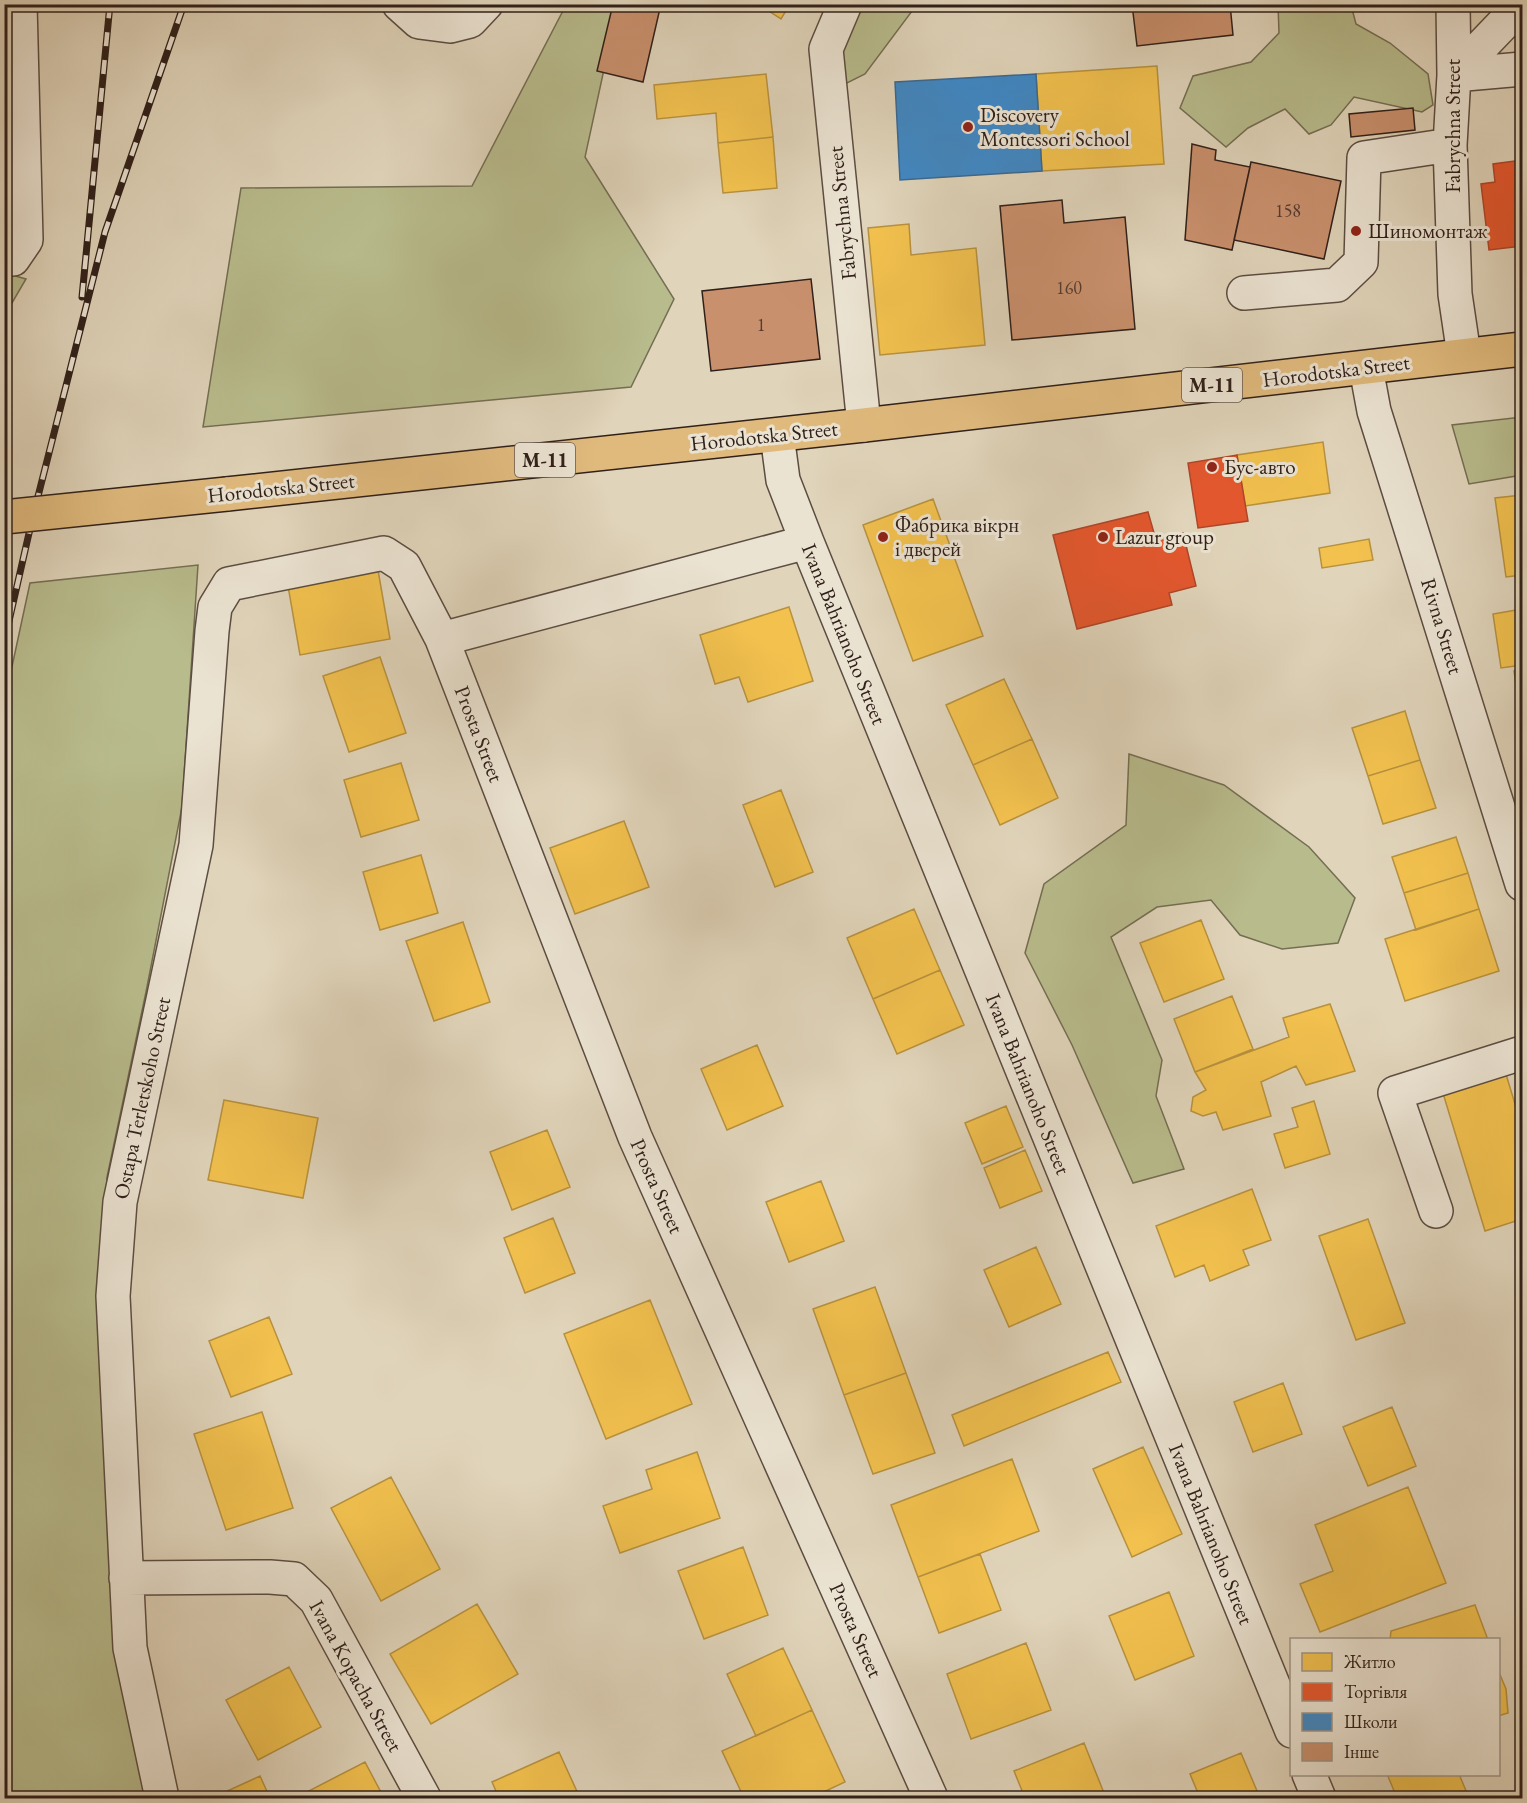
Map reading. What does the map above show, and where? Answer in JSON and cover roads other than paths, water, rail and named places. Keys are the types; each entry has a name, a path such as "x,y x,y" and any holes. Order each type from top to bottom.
{"main road":[{"name":"Horodotska Street","path":"4,517 777,435 1522,349"}],"street":[{"path":"4,259 13,259 26,240 20,4"},
{"path":"399,4 419,22 450,26 470,21 486,4"},
{"name":"Fabrychna Street","path":"845,4 826,49 864,425"},
{"name":"Fabrychna Street","path":"1452,4 1454,75 1450,145 1455,294 1464,355"},
{"path":"1454,75 1522,4"},
{"path":"1454,75 1522,69"},
{"path":"1244,293 1338,285 1361,262 1364,158 1450,145"},
{"name":"Rivna Street","path":"1366,368 1374,411 1522,884"},
{"name":"Ivana Bahrianoho Street","path":"777,435 783,480 807,542 1290,1726"},
{"path":"442,639 807,542"},
{"name":"Ostapa Terletskoho Street","path":"162,1798 130,1648 113,1296 120,1202 196,845 215,607 228,584 384,554 404,566"},
{"name":"Prosta Street","path":"404,566 442,639 635,1137 931,1798"},
{"path":"1436,1210 1395,1094 1522,1053"},
{"name":"Ivana Kopacha Street","path":"126,1578 270,1577 294,1579 316,1600 424,1798"},
{"path":"1310,1776 1319,1798"}],"railway":[{"path":"82,297 110,4"},
{"path":"4,643 32,520 105,232 184,4"}],"place":[{"name":"Discovery Montessori School","path":"968,127"},
{"name":"Шиномонтаж","path":"1356,231"},
{"name":"Бус-авто","path":"1212,467"},
{"name":"Фабрика вікрн і дверей","path":"883,537"},
{"name":"Lazur group","path":"1103,537"}]}
